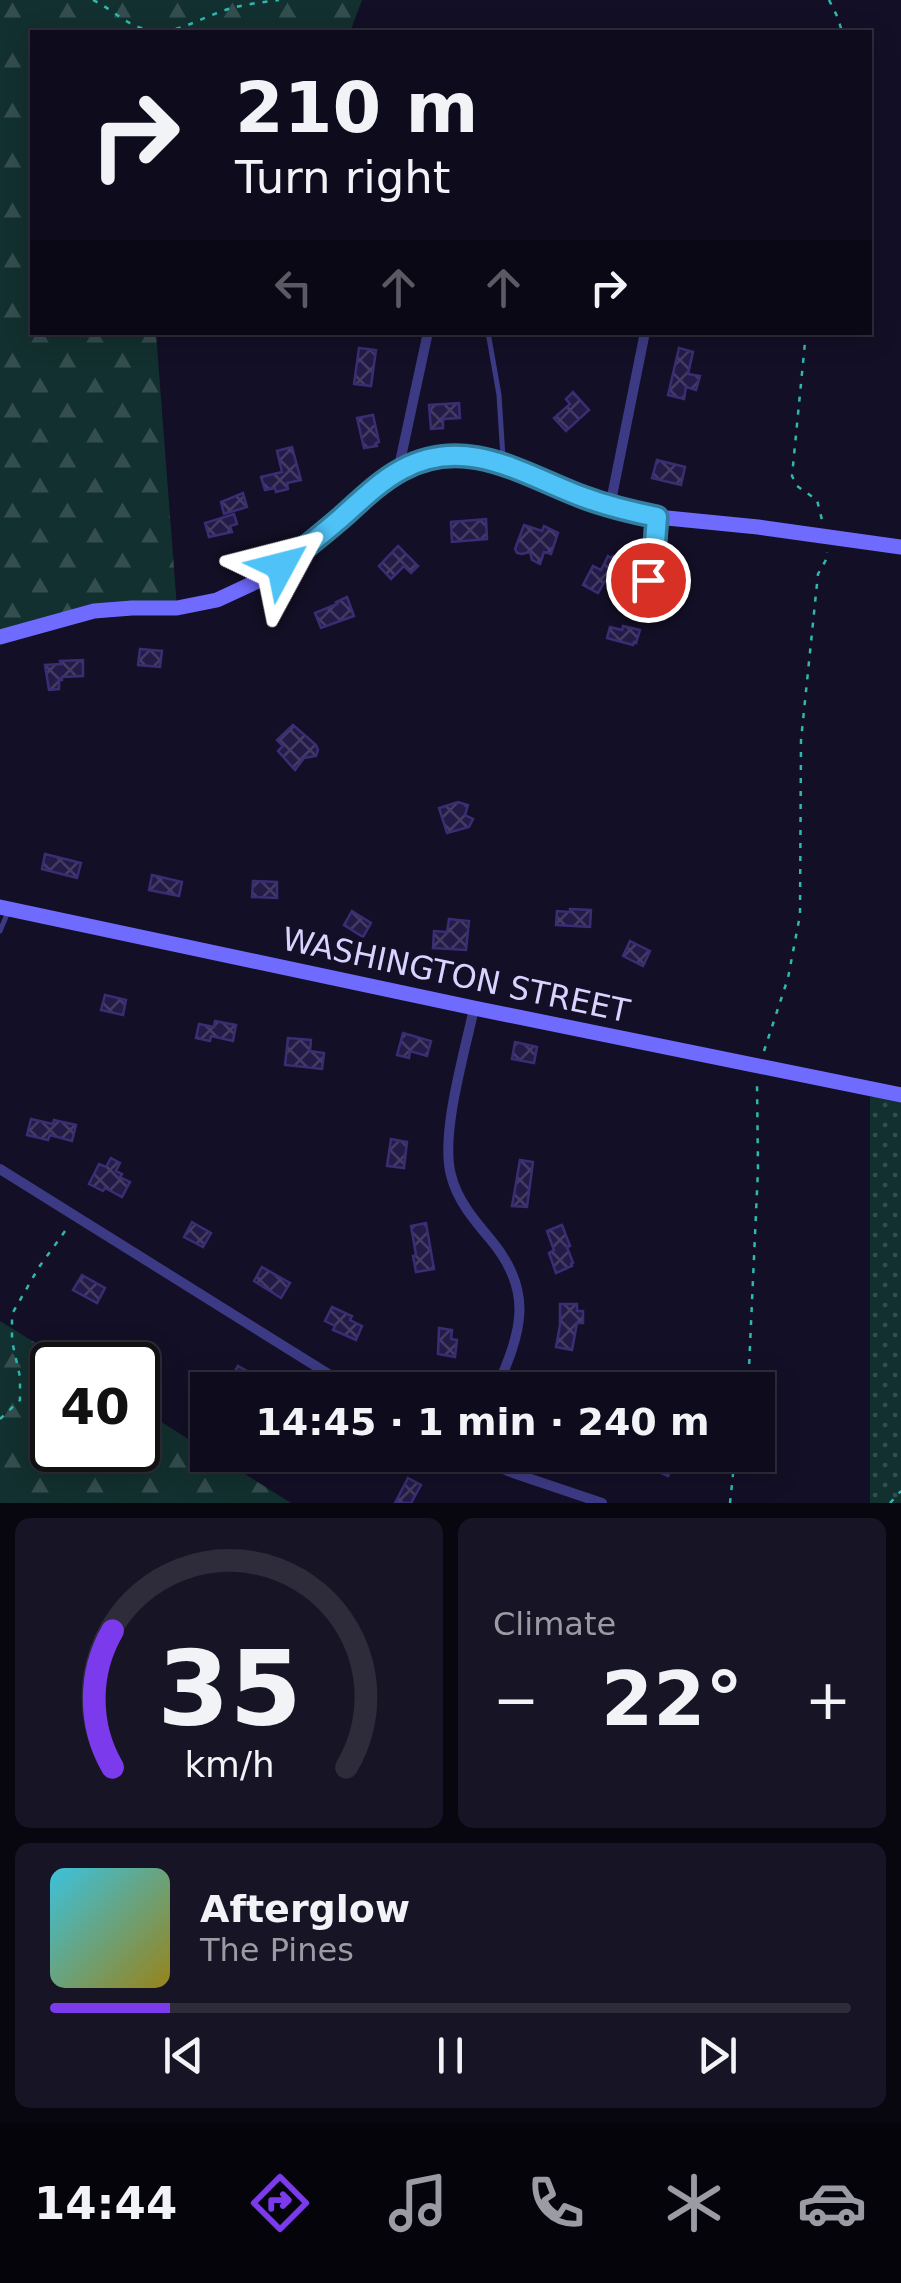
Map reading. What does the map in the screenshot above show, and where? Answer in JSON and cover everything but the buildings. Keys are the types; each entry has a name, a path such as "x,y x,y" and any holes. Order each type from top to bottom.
{"street":[{"path":"398,472 427,335"},
{"path":"610,506 644,335"},
{"path":"0,637 94,611 195,606 237,592 310,545 398,472 410,465 446,457 488,459 610,506 657,517 758,526 901,547"},
{"name":"WASHINGTON STREET","path":"4,908 901,1095"},
{"path":"474,1008 447,1156 459,1198 500,1252 518,1286 520,1316 516,1340 503,1372"},
{"path":"0,1169 325,1372"},
{"path":"513,1472 602,1503"}],"lane":[{"path":"489,335 499,395 502,463"},
{"path":"642,604 654,555 657,517"},
{"path":"0,931 4,908"}],"path":[{"path":"93,0 130,24 151,30"},
{"path":"169,30 232,8 279,0"},
{"path":"828,0 841,30"},
{"path":"749,1372 758,1168 756,1066 788,978 800,915 801,740 818,574 828,558 817,500 797,486 792,476 806,335"},
{"path":"0,1419 20,1400 12,1314 39,1266 76,1216"},
{"path":"730,1503 733,1472"},
{"path":"890,1503 901,1491"}],"green space":[{"path":"0,0 362,0 351,30 30,30 30,335 156,335 177,608 132,608 0,637"},
{"path":"901,1095 901,1503 870,1503 870,1097"},
{"path":"0,1321 34,1342 30,1342 30,1472 160,1472 160,1421 190,1440 190,1472 242,1472 291,1503 0,1503"}],"route":[{"path":"281,566 398,472 410,465 446,457 488,459 510,465 584,498 657,517 648,580"}]}
